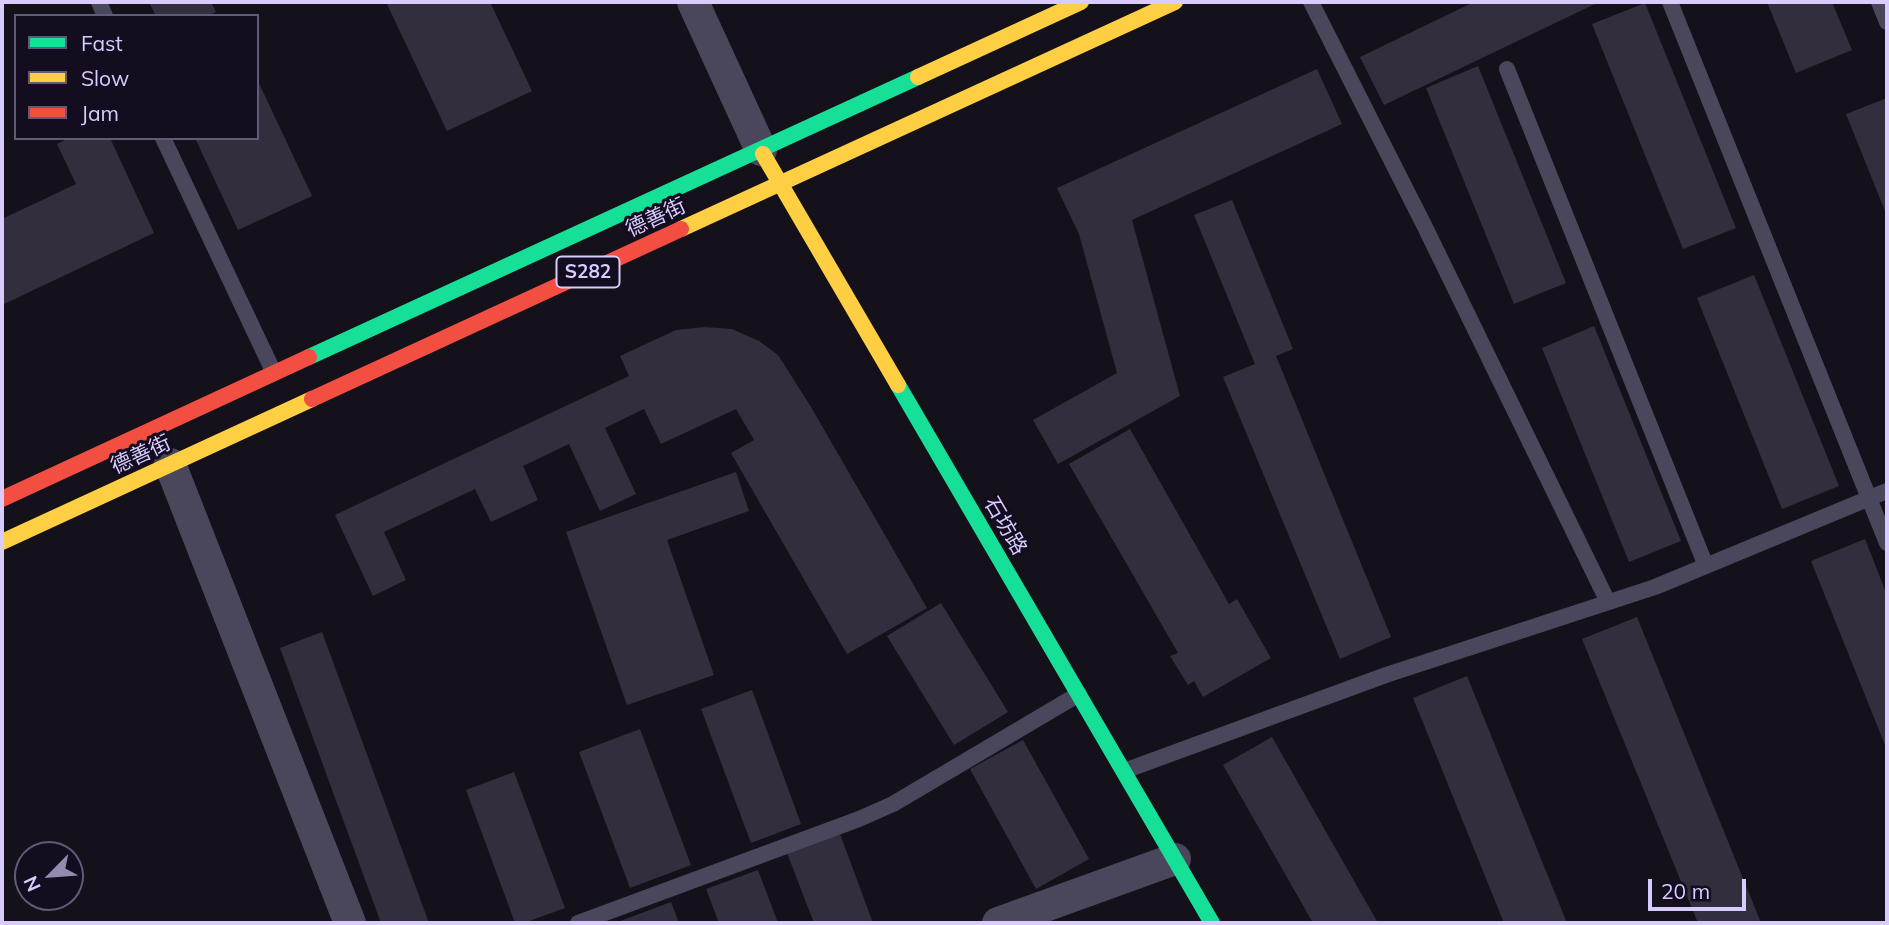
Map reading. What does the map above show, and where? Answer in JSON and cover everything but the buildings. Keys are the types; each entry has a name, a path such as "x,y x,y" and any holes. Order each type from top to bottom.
{"main road":[{"name":"德善街","path":"2,499 1082,2"},
{"name":"德善街","path":"2,542 1175,2"},
{"name":"石坊路","path":"761,150 1212,923"}],"street":[{"path":"693,2 761,150"},
{"path":"170,464 350,923"},
{"path":"998,923 1175,859"}],"lane":[{"path":"1311,2 1424,225 1608,602"},
{"path":"1670,2 1887,543"},
{"path":"1879,2 1887,22"},
{"path":"1507,69 1706,566"},
{"path":"164,140 274,373"},
{"path":"1124,771 1386,675 1655,587 1887,491"},
{"path":"578,923 893,804 1079,694"}],"traffic: fast":[{"path":"309,357 918,77"},
{"path":"898,385 1212,923"}],"traffic: slow":[{"path":"918,77 1081,2"},
{"path":"681,229 1175,2"},
{"path":"763,154 898,385"},
{"path":"2,542 312,399"}],"traffic: jam":[{"path":"312,399 681,229"},
{"path":"2,499 309,357"}]}
